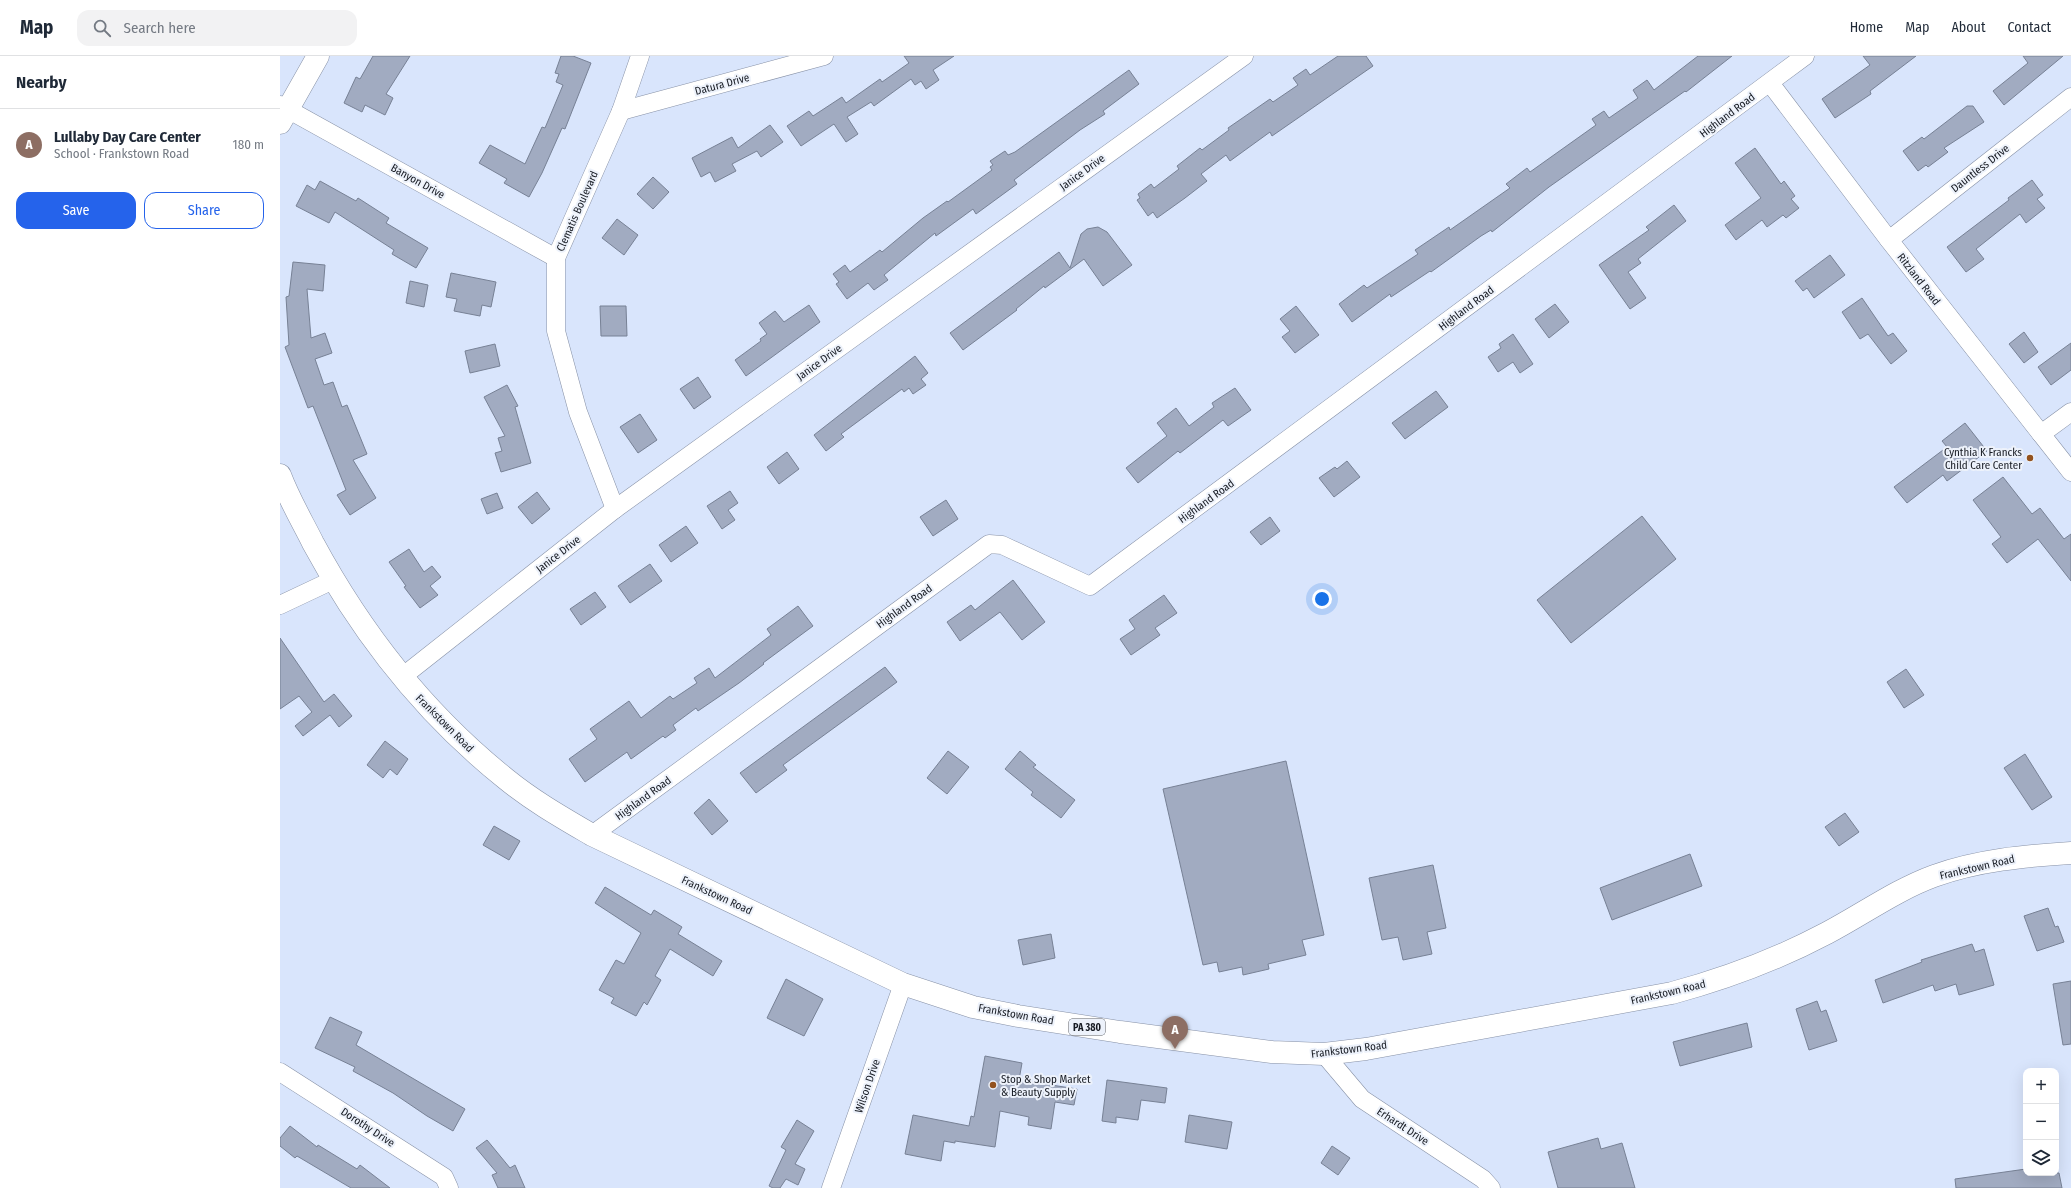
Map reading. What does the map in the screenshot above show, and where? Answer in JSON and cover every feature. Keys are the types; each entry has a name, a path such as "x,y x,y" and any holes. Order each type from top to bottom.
{"main road":[{"path":"282,112 318,56"},
{"name":"Frankstown Road","path":"280,475 303,524 333,580 363,627 402,677 438,717 490,766 544,806 592,835 903,984 973,1007 1018,1016 1254,1050 1292,1054 1324,1054 1400,1043 1672,993 1740,973 1782,956 1903,890 1934,876 2000,859 2071,853"}],"street":[{"name":"Clematis Boulevard","path":"615,509 578,412 556,331 556,258 620,111 640,56"},
{"name":"Datura Drive","path":"620,111 824,56"},
{"name":"Janice Drive","path":"402,677 615,509 1244,56"},
{"name":"Highland Road","path":"592,835 989,544 1002,545 1090,586 1805,56"},
{"name":"Ritzland Road","path":"1770,83 1889,240 2071,472"},
{"name":"Dauntless Drive","path":"1889,240 2071,97"},
{"name":"Banyon Drive","path":"282,112 556,258"},
{"path":"2041,434 2071,412"},
{"path":"280,605 333,580"},
{"name":"Wilson Drive","path":"832,1188 903,984"},
{"name":"Erhardt Drive","path":"1324,1054 1362,1099 1483,1179 1491,1188"},
{"name":"Dorothy Drive","path":"280,1072 444,1176 449,1188"}],"building":[{"path":"373,56 410,56 386,94 393,98 385,115 365,105 362,112 344,103 356,77 360,79"},
{"path":"561,56 573,56 591,63 565,129 562,128 542,173 529,197 504,183 507,179 479,163 490,145 525,164 542,127 545,128 563,85 556,82 559,74 555,73"},
{"path":"904,56 954,56 933,70 939,80 926,89 921,81 915,85 911,79 874,106 871,102 847,117 858,134 846,142 834,124 801,146 787,126 809,111 813,116 842,97 846,103 880,79 882,82 909,63"},
{"path":"1338,56 1366,56 1373,66 1272,136 1270,132 1230,161 1226,155 1201,174 1207,181 1157,218 1153,212 1148,216 1137,200 1140,198 1138,194 1151,184 1154,188 1179,169 1177,166 1200,148 1202,150 1229,130 1228,128 1270,99 1273,102 1298,85 1293,78 1306,69 1310,75"},
{"path":"1698,56 1732,56 1686,92 1685,91 1549,187 1492,232 1491,230 1481,236 1431,272 1430,271 1391,297 1390,294 1352,322 1339,304 1364,285 1367,288 1418,254 1415,250 1449,227 1450,230 1510,188 1506,184 1527,168 1530,172 1596,125 1592,119 1604,111 1609,118 1638,98 1633,90 1647,80 1654,90"},
{"path":"1863,56 1916,56 1870,91 1871,94 1835,118 1822,99 1870,65"},
{"path":"2023,56 2063,56 2004,105 1993,91 2028,63"},
{"path":"1129,70 1139,84 1103,111 1105,114 1080,130 1014,180 1017,184 976,214 973,209 936,236 935,233 884,275 888,280 874,290 868,283 847,299 836,284 839,282 833,274 845,265 850,272 880,250 882,252 923,218 992,170 990,167 993,165 990,161 1005,151 1008,155 1015,152"},
{"path":"1967,106 1973,106 1984,122 1944,148 1948,152 1928,167 1926,165 1918,171 1903,151 1922,137 1924,139"},
{"path":"770,125 783,142 761,157 757,151 732,164 736,171 715,182 710,172 701,177 692,158 732,137 738,148"},
{"path":"1755,148 1781,184 1784,181 1795,196 1791,199 1799,208 1786,218 1783,215 1767,227 1762,220 1736,240 1725,225 1761,198 1735,163"},
{"path":"653,177 669,192 653,209 637,194"},
{"path":"2032,180 2043,195 2037,199 2045,208 2026,223 2020,214 1976,249 1984,259 1966,272 1947,247 2009,200 2008,198"},
{"path":"320,181 356,201 358,198 389,218 386,223 428,248 416,268 392,254 394,250 335,212 329,223 296,206 307,185 315,190"},
{"path":"1674,205 1686,221 1638,259 1641,263 1628,272 1646,298 1630,309 1599,265 1649,230 1646,227"},
{"path":"617,219 638,235 624,255 602,238"},
{"path":"1098,227 1107,232 1132,265 1103,286 1084,259 1045,288 1044,286 1016,309 1017,310 963,350 950,333 1059,252 1070,268 1081,234 1087,229"},
{"path":"1830,255 1845,275 1814,298 1807,288 1803,291 1795,281"},
{"path":"293,262 325,265 323,291 307,289 311,338 325,333 332,353 315,359 324,385 333,382 342,407 347,405 367,454 353,460 376,498 350,515 337,495 346,490 313,406 308,408 285,347 289,345 286,297 289,296"},
{"path":"451,273 496,282 491,307 482,305 480,316 454,311 457,299 446,297"},
{"path":"410,281 428,285 424,307 406,303"},
{"path":"1862,298 1888,336 1893,333 1907,351 1891,364 1868,334 1860,339 1842,312"},
{"path":"1555,304 1569,322 1549,338 1535,319"},
{"path":"809,305 820,322 746,376 735,360 761,341 760,339 767,334 759,323 775,311 784,322"},
{"path":"600,306 626,306 627,336 601,336"},
{"path":"1296,306 1319,335 1295,353 1282,337 1290,331 1280,319"},
{"path":"2024,332 2038,352 2024,363 2009,344"},
{"path":"1513,334 1533,364 1520,373 1513,362 1498,372 1488,357 1501,348 1499,344"},
{"path":"2071,343 2071,370 2051,385 2038,367"},
{"path":"495,344 500,366 470,373 465,351"},
{"path":"915,356 928,373 921,379 926,385 913,394 909,388 904,392 902,389 841,434 844,437 826,451 814,435"},
{"path":"698,377 711,397 694,409 680,389"},
{"path":"507,385 518,406 515,407 531,463 501,472 495,453 502,451 498,438 505,436 484,397"},
{"path":"1235,388 1251,410 1228,426 1223,420 1180,453 1178,451 1138,483 1126,468 1167,436 1157,423 1176,408 1189,426 1214,407 1212,403"},
{"path":"1436,391 1448,407 1405,439 1392,423"},
{"path":"640,414 657,440 638,453 620,427"},
{"path":"1965,423 1987,451 1947,481 1943,475 1907,503 1894,487 1947,447 1942,441"},
{"path":"787,452 799,469 779,484 767,467"},
{"path":"1347,461 1360,477 1334,497 1319,478 1335,467 1337,469"},
{"path":"2003,477 2032,514 2040,508 2064,539 2071,534 2071,581 2038,539 2007,563 1992,544 2001,537 1973,500"},
{"path":"730,491 738,503 728,510 735,520 722,529 707,506"},
{"path":"537,492 550,509 532,524 518,507"},
{"path":"497,493 503,508 487,514 481,499"},
{"path":"946,500 958,519 933,536 920,517"},
{"path":"1642,516 1676,559 1571,643 1537,600"},
{"path":"1270,517 1280,531 1261,545 1250,532"},
{"path":"686,526 698,543 671,562 659,545"},
{"path":"409,549 424,572 432,566 441,577 430,586 438,595 420,608 404,587 406,586 389,562"},
{"path":"650,564 662,581 630,603 618,586"},
{"path":"1013,580 1045,622 1022,640 1000,612 960,641 947,622 971,605 975,610"},
{"path":"595,592 606,607 581,625 570,609"},
{"path":"1164,595 1177,613 1155,628 1160,635 1131,655 1120,639 1135,629 1129,620"},
{"path":"798,606 813,626 739,683 698,711 696,708 673,725 676,730 665,738 663,736 631,759 627,752 585,782 569,759 597,739 590,729 629,701 641,718 670,696 673,699 697,683 694,678 709,668 715,678 771,635 767,629"},
{"path":"280,638 324,702 334,694 352,716 339,727 330,715 303,736 295,726 312,712 299,696 280,709"},
{"path":"885,667 897,682 783,765 787,770 756,793 740,773"},
{"path":"1906,669 1924,695 1904,708 1887,682"},
{"path":"385,741 408,759 397,775 390,769 383,778 367,765"},
{"path":"948,751 969,767 947,794 927,778"},
{"path":"1020,751 1036,765 1033,767 1075,800 1061,818 1031,795 1033,792 1005,769"},
{"path":"2025,754 2052,797 2032,810 2004,768"},
{"path":"1286,761 1324,935 1302,940 1306,955 1268,964 1269,969 1243,975 1242,967 1219,972 1217,962 1203,965 1163,789"},
{"path":"709,799 728,821 712,835 694,813"},
{"path":"1845,813 1859,832 1839,846 1825,827"},
{"path":"494,826 520,841 509,860 483,845"},
{"path":"1690,854 1702,886 1612,920 1600,888"},
{"path":"1433,865 1446,928 1427,932 1432,954 1403,960 1398,937 1382,940 1369,878"},
{"path":"605,887 651,915 654,910 682,927 678,934 722,961 713,976 670,949 655,976 661,980 647,1005 644,1002 636,1016 611,1003 614,998 599,990 616,960 624,964 641,933 595,903"},
{"path":"2048,908 2055,927 2058,926 2064,942 2037,951 2024,916"},
{"path":"1051,934 1055,958 1023,965 1018,940"},
{"path":"1972,944 1975,952 1984,949 1994,985 1959,995 1956,984 1935,991 1933,985 1883,1003 1875,980 1922,962 1921,960"},
{"path":"786,979 823,999 804,1036 767,1018"},
{"path":"2071,981 2071,1044 2063,1045 2053,984"},
{"path":"1817,1001 1821,1012 1826,1010 1837,1041 1809,1050 1796,1009"},
{"path":"330,1017 362,1032 356,1045 465,1109 453,1131 427,1116 393,1093 353,1071 355,1067 315,1048"},
{"path":"1747,1023 1752,1047 1680,1066 1673,1042"},
{"path":"985,1056 1022,1063 1019,1080 1077,1089 1074,1105 1055,1102 1051,1129 1028,1125 1029,1117 1000,1111 995,1147 955,1141 955,1143 944,1141 941,1161 905,1154 913,1115 969,1126 971,1116 974,1117"},
{"path":"1107,1080 1167,1088 1165,1103 1141,1100 1138,1120 1116,1117 1116,1123 1102,1121"},
{"path":"1189,1115 1232,1122 1227,1149 1185,1142"},
{"path":"797,1120 814,1131 795,1164 805,1169 798,1185 786,1179 780,1188 773,1188 769,1186 786,1150 781,1147"},
{"path":"290,1126 317,1147 318,1145 357,1169 360,1165 390,1188 351,1188 297,1156 295,1158 280,1146 280,1138"},
{"path":"1598,1138 1601,1149 1622,1143 1635,1188 1558,1188 1548,1152"},
{"path":"487,1140 510,1168 515,1165 525,1188 498,1188 492,1175 497,1173 476,1148"},
{"path":"1332,1146 1350,1158 1338,1175 1321,1163"},
{"path":"2023,1169 2023,1176 2059,1176 2059,1173 2062,1188 1956,1188 1955,1179"}],"place":[{"name":"Cynthia K Francks Child Care Center","path":"2030,458"},
{"name":"Lullaby Day Care Center","path":"1175,1049"},
{"name":"Stop & Shop Market & Beauty Supply","path":"993,1085"}]}
